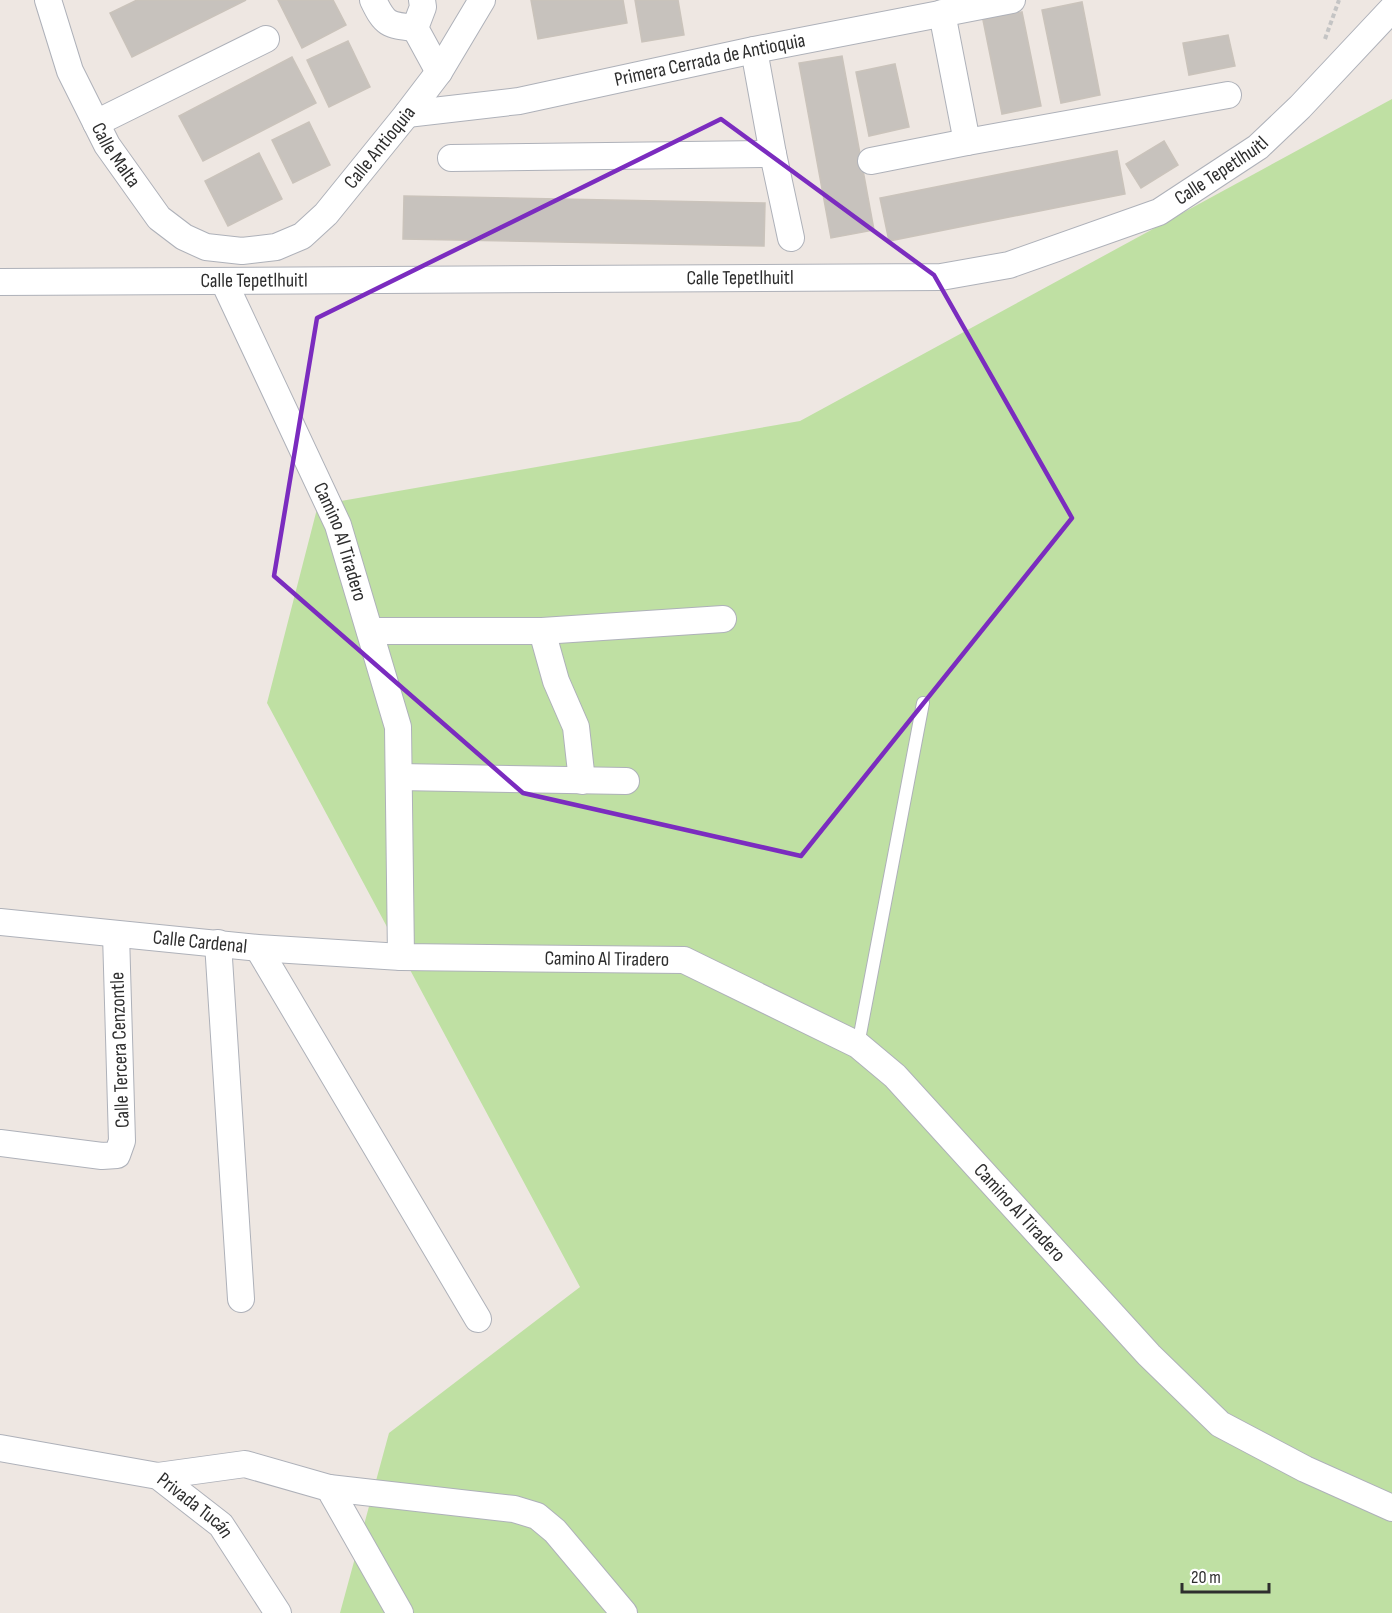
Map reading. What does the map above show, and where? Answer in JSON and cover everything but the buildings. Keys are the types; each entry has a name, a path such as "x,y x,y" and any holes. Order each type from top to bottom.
{"street":[{"name":"Calle Malta","path":"48,0 70,71 107,145 159,218 184,237 206,247 242,251"},
{"path":"373,0 382,17 393,26 415,28"},
{"path":"422,0 423,7 415,28 439,72"},
{"name":"Calle Antioquia","path":"242,251 276,247 302,236 326,214 439,72 482,0"},
{"name":"Primera Cerrada de Antioquia","path":"407,114 519,101 754,51 896,11 942,13 1012,0"},
{"name":"Calle Tepetlhuitl","path":"0,282 941,278 1009,265 1159,212 1258,147 1300,107 1392,9"},
{"path":"942,13 967,142"},
{"path":"96,123 266,39"},
{"path":"754,51 772,154 791,237"},
{"path":"871,160 1228,95"},
{"path":"451,158 772,154"},
{"name":"Camino Al Tiradero","path":"224,282 338,525 398,727 401,957 684,960 858,1045 895,1076 1149,1355 1220,1424 1305,1469 1392,1508"},
{"path":"370,631 542,630 723,619"},
{"path":"542,630 556,681 576,727 582,781"},
{"path":"399,777 627,781"},
{"name":"Calle Cardenal","path":"0,922 258,948 401,957"},
{"name":"Calle Tercera Cenzontle","path":"0,1143 102,1156 117,1155 122,1141 116,934"},
{"path":"218,943 241,1299"},
{"path":"258,948 478,1319"},
{"name":"Privada Tucán","path":"0,1448 158,1476 221,1525 278,1613"},
{"path":"158,1476 245,1464 329,1488 514,1509 537,1516 555,1531 624,1613"},
{"path":"329,1488 400,1613"}],"lane":[{"path":"858,1045 923,703"}],"highlighted area":[{"path":"721,119 934,275 1072,518 801,856 523,793 274,576 317,318"}],"green space":[{"path":"1392,99 1392,1613 340,1613 389,1433 580,1287 267,703 318,505 800,421"}]}
